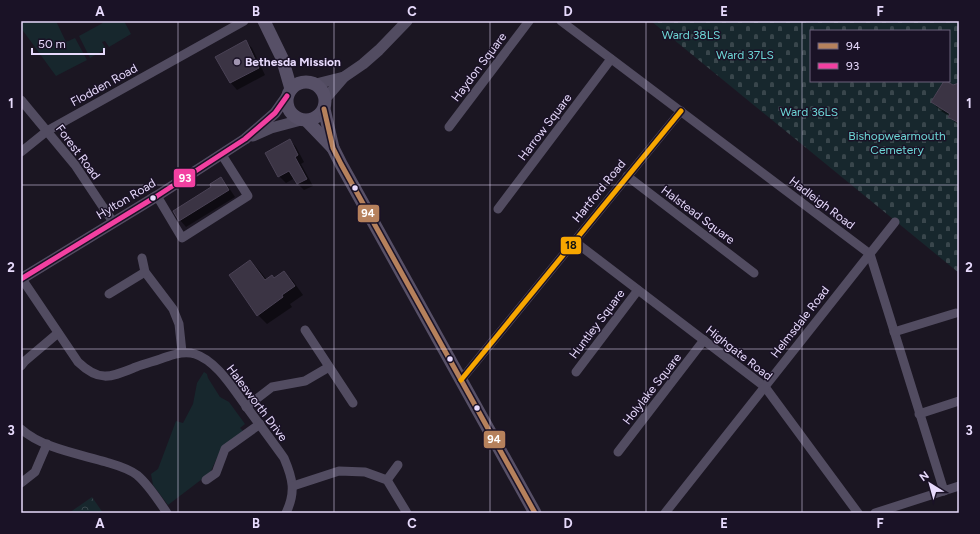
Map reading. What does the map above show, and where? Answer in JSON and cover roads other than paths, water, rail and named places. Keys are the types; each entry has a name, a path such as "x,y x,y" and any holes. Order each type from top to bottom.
{"main road":[{"path":"264,21 282,58 289,93 287,104 289,111 294,116 304,120 333,148 460,380 535,513"},
{"path":"282,58 324,93 333,148"},
{"path":"289,93 298,84 311,83"},
{"path":"304,120 314,119 320,115 325,104"}],"street":[{"name":"Flodden Road","path":"21,152 47,131 244,21"},
{"path":"325,104 344,77 363,64 379,50 407,21"},
{"name":"Haydon Square","path":"449,127 529,21"},
{"name":"Hadleigh Road","path":"560,21 870,254"},
{"name":"Harrow Square","path":"498,209 611,59"},
{"path":"311,83 344,77"},
{"name":"Hylton Road","path":"22,279 157,196 245,139 275,113 289,93"},
{"name":"Forest Road","path":"21,100 75,166 113,222"},
{"name":"Hartford Road","path":"460,380 680,111"},
{"name":"Hylton Road","path":"245,139 271,128 304,120"},
{"path":"157,196 182,238 248,196 222,155"},
{"name":"Halstead Square","path":"627,176 754,273"},
{"name":"Helmsdale Road","path":"664,513 895,222"},
{"name":"Highgate Road","path":"574,241 765,387 858,513"},
{"path":"870,254 944,491"},
{"path":"22,279 78,362 87,370 96,375 119,375 138,366 182,352 179,324 173,308 145,272 142,258"},
{"path":"109,294 145,272"},
{"name":"Huntley Square","path":"576,372 638,290"},
{"path":"894,332 956,313"},
{"path":"306,330 353,403"},
{"path":"21,366 25,360 58,334"},
{"name":"Holylake Square","path":"618,452 704,340"},
{"name":"Halesworth Drive","path":"182,352 196,354 209,362 224,376 284,458 293,486 291,502 286,513"},
{"path":"246,407 272,387 305,381 329,367"},
{"path":"919,414 959,401"},
{"path":"206,480 216,473 226,449 260,424"},
{"path":"21,429 27,435 47,444 121,467 135,474 146,484 167,513"},
{"path":"21,483 35,472 47,444"},
{"path":"387,480 398,465"},
{"path":"293,486 339,470 365,472 387,480 407,513"},
{"path":"874,513 959,486"}],"place":[{"name":"Bethesda Mission","path":"237,62"}],"park label":[{"name":"Ward 38LS","path":"691,35"},
{"name":"Ward 37LS","path":"745,55"},
{"name":"Ward 36LS","path":"809,112"},
{"name":"Bishopwearmouth Cemetery","path":"897,143"}]}
